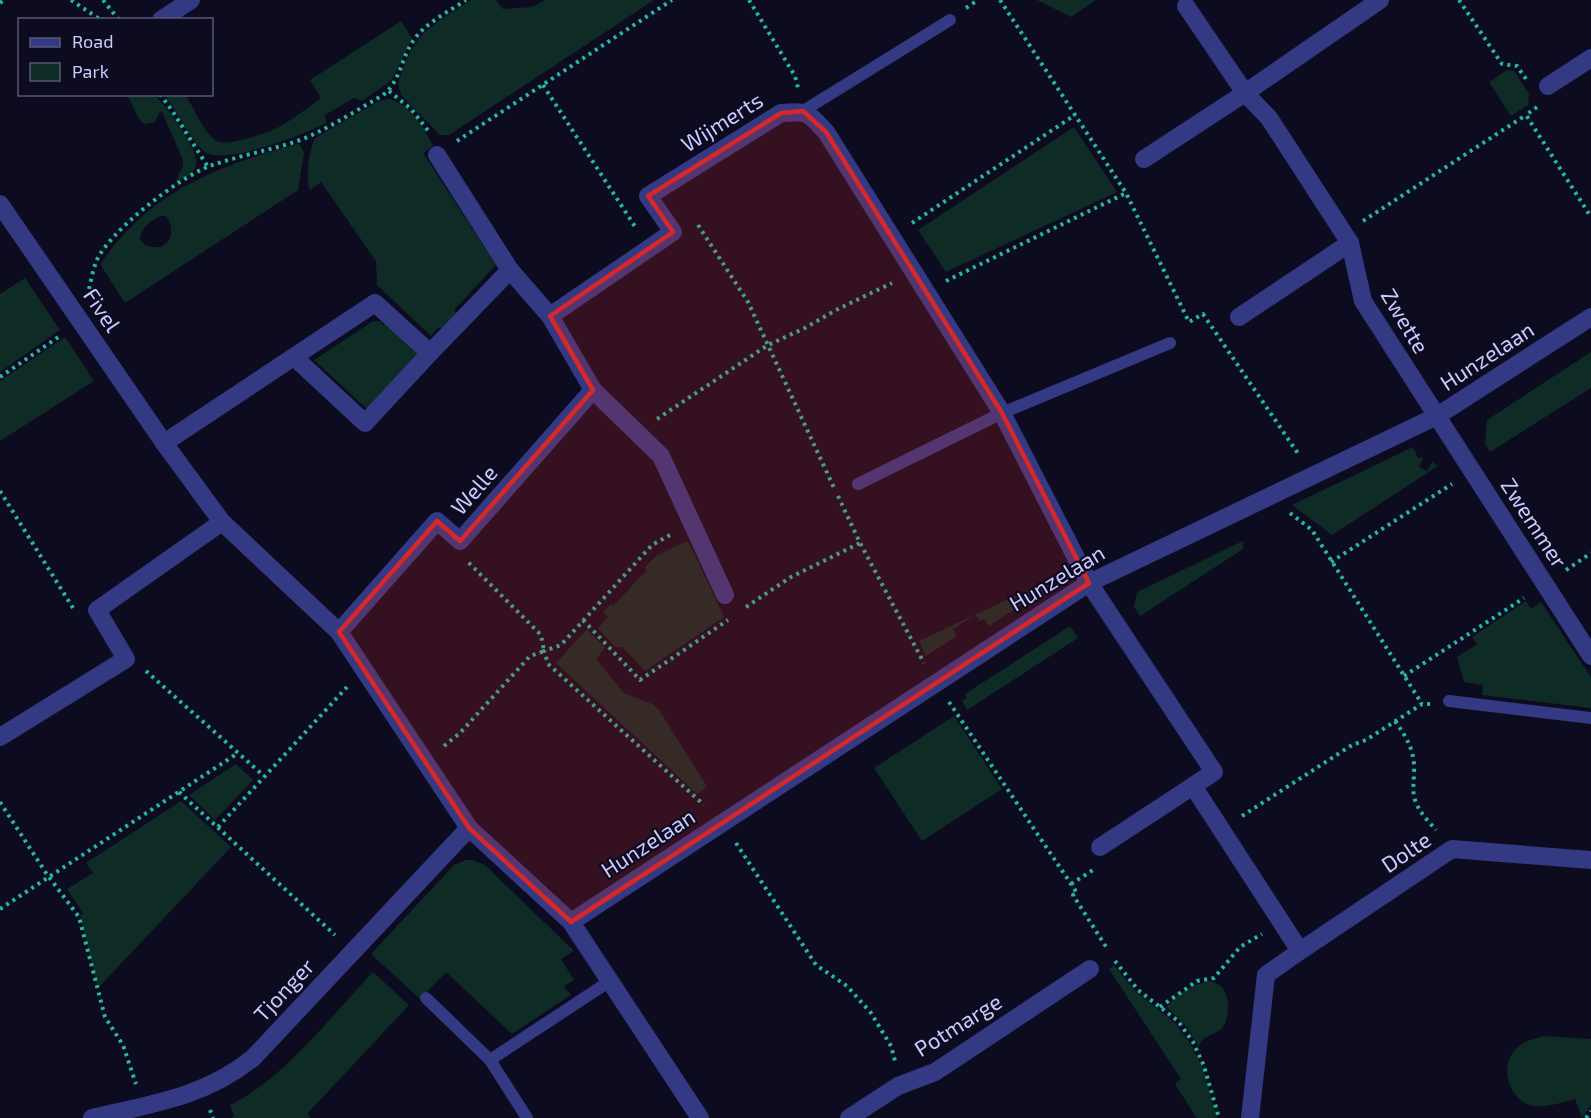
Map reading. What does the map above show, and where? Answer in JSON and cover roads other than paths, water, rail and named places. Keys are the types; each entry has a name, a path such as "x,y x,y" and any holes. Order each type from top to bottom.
{"street":[{"path":"164,18 191,0"},
{"path":"1144,159 1380,0"},
{"name":"Zwette","path":"1186,6 1245,93 1269,118 1347,238 1363,301 1437,416"},
{"path":"1548,86 1591,58"},
{"path":"803,111 826,132 926,291 1002,413 1089,583 1215,772 1100,848"},
{"name":"Wijmerts","path":"550,316 674,232 648,196 781,113 803,111"},
{"path":"440,153 510,270 550,316 593,390 661,456 725,595"},
{"name":"Fivel","path":"0,204 164,443"},
{"path":"1239,317 1347,238"},
{"path":"294,357 365,423 510,270"},
{"path":"430,352 375,303 164,443 222,522 339,632 469,828 570,922 700,1118"},
{"name":"Hunzelaan","path":"570,922 1089,583 1437,416 1591,318"},
{"name":"Welle","path":"339,632 437,521 460,541 593,390"},
{"name":"Zwemmer","path":"1437,416 1591,656"},
{"path":"0,737 126,659 97,610 222,522"},
{"path":"1193,786 1300,951"},
{"name":"Tjonger","path":"92,1118 190,1094 225,1079 239,1070 253,1058 469,828"},
{"name":"Dolte","path":"1250,1118 1266,975 1452,849 1591,860"},
{"name":"Potmarge","path":"849,1118 898,1086 935,1071 1090,969"}],"lane":[{"path":"803,111 950,20"},
{"path":"858,484 1002,413 1170,343"},
{"path":"1449,701 1591,718"},
{"path":"490,1060 610,981"},
{"path":"426,998 490,1060 527,1118"}]}
